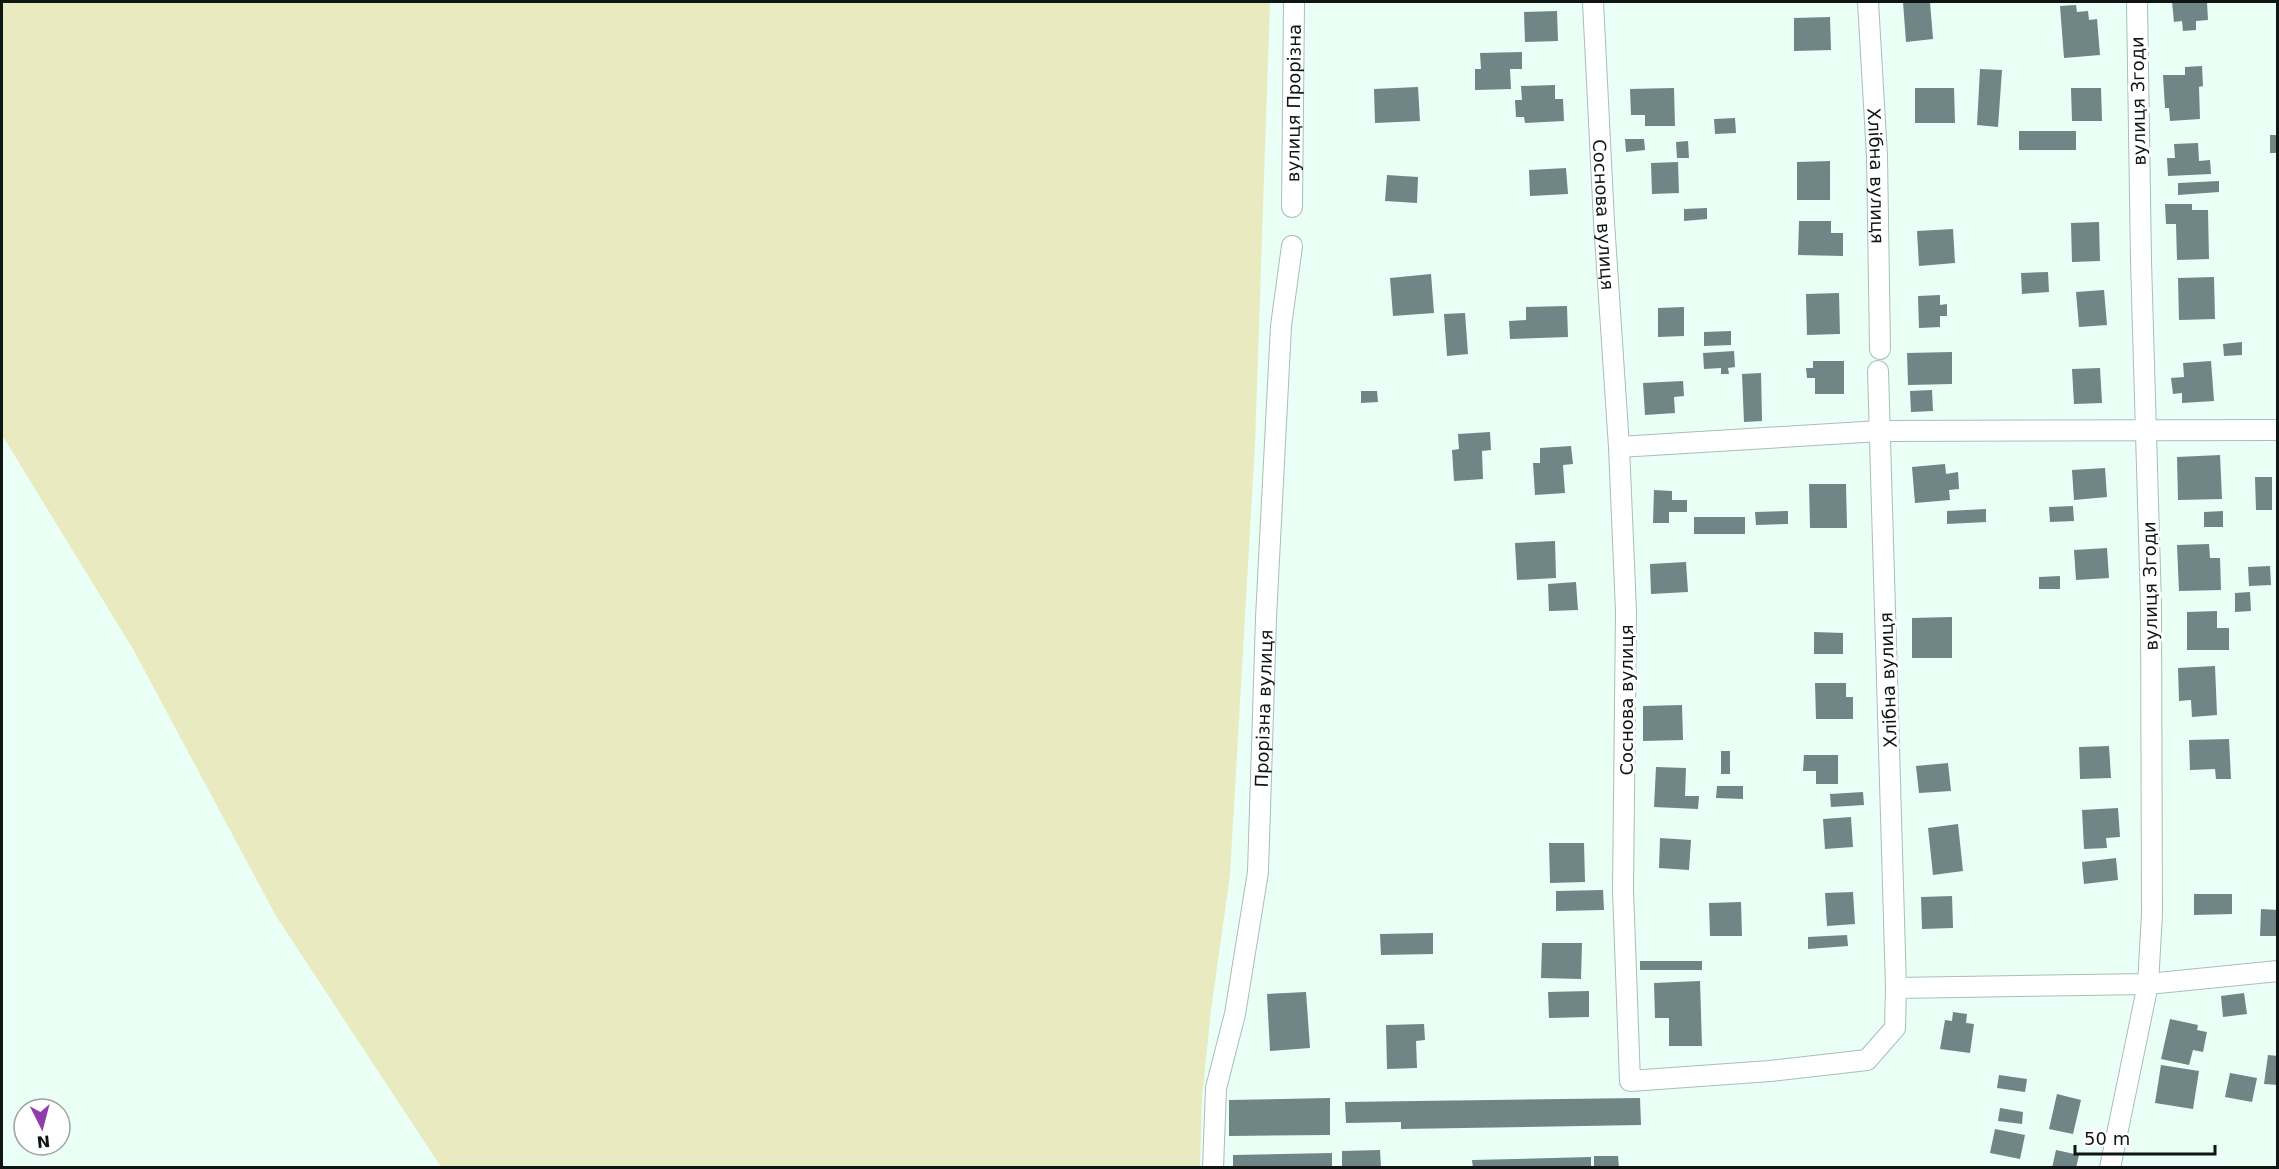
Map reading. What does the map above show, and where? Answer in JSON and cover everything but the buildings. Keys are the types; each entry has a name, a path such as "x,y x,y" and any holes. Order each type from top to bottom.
{"street":[{"name":"вулиця Прорізна","path":"1292,207 1294,2"},
{"name":"Соснова вулиця","path":"1593,2 1604,222 1619,447 1626,611 1623,890 1630,1081 1770,1071 1867,1060 1894,1028 1896,988"},
{"name":"Хлібна вулиця","path":"1868,2 1877,156 1880,349"},
{"name":"вулиця Згоди","path":"2110,1167 2148,984 2152,914 2151,605 2138,149 2137,2"},
{"name":"Прорізна вулиця","path":"1213,1167 1216,1088 1235,1014 1258,872 1266,618 1281,326 1292,246"},
{"name":"Хлібна вулиця","path":"1878,371 1896,988"},
{"path":"1619,447 1880,431 2277,430"},
{"path":"1896,988 2148,984 2277,971"}],"green space":[{"path":"2,2 1270,2 1255,444 1230,875 1211,1010 1202,1098 1200,1167 441,1167 276,916 133,649 2,435"}]}
